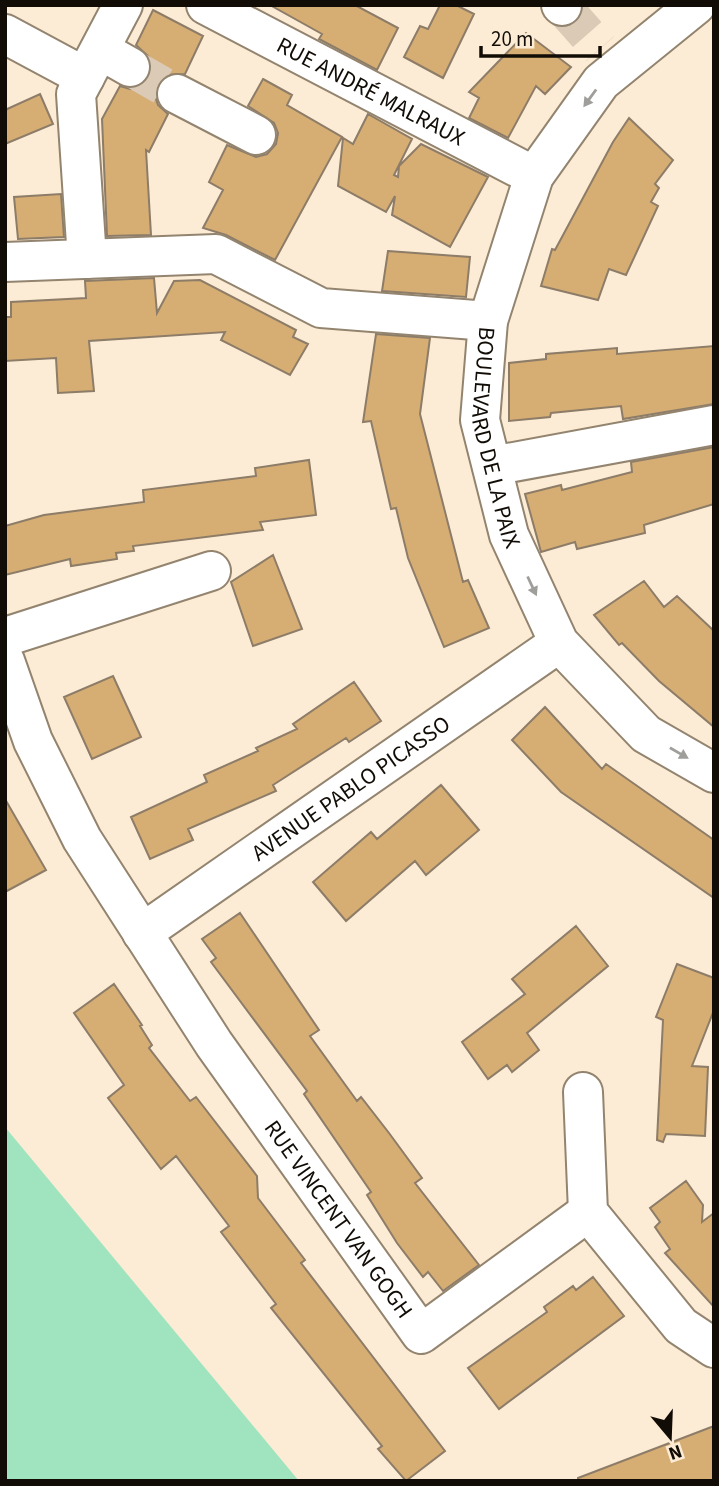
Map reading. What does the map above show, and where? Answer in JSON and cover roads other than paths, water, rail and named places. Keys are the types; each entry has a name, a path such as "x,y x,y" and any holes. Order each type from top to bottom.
{"street":[{"path":"87,259 76,94 105,65 123,5"},
{"name":"RUE ANDRÉ MALRAUX","path":"206,5 534,176"},
{"name":"BOULEVARD DE LA PAIX","path":"696,5 609,58 601,82 534,176 488,321 481,420 509,536 559,643 646,734 714,773"},
{"path":"5,34 105,65"},
{"path":"177,94 256,135"},
{"path":"5,262 216,254 321,309 488,321"},
{"path":"492,466 714,425"},
{"path":"5,637 211,572"},
{"name":"AVENUE PABLO PICASSO","path":"142,933 559,643"},
{"path":"5,661 33,741 82,839 142,933"},
{"name":"RUE VINCENT VAN GOGH","path":"142,933 214,1044 421,1334 588,1213"},
{"path":"583,1092 588,1213 681,1326 714,1348"}],"tunnel":[{"path":"562,6 600,49"},
{"path":"130,67 177,94"}]}
